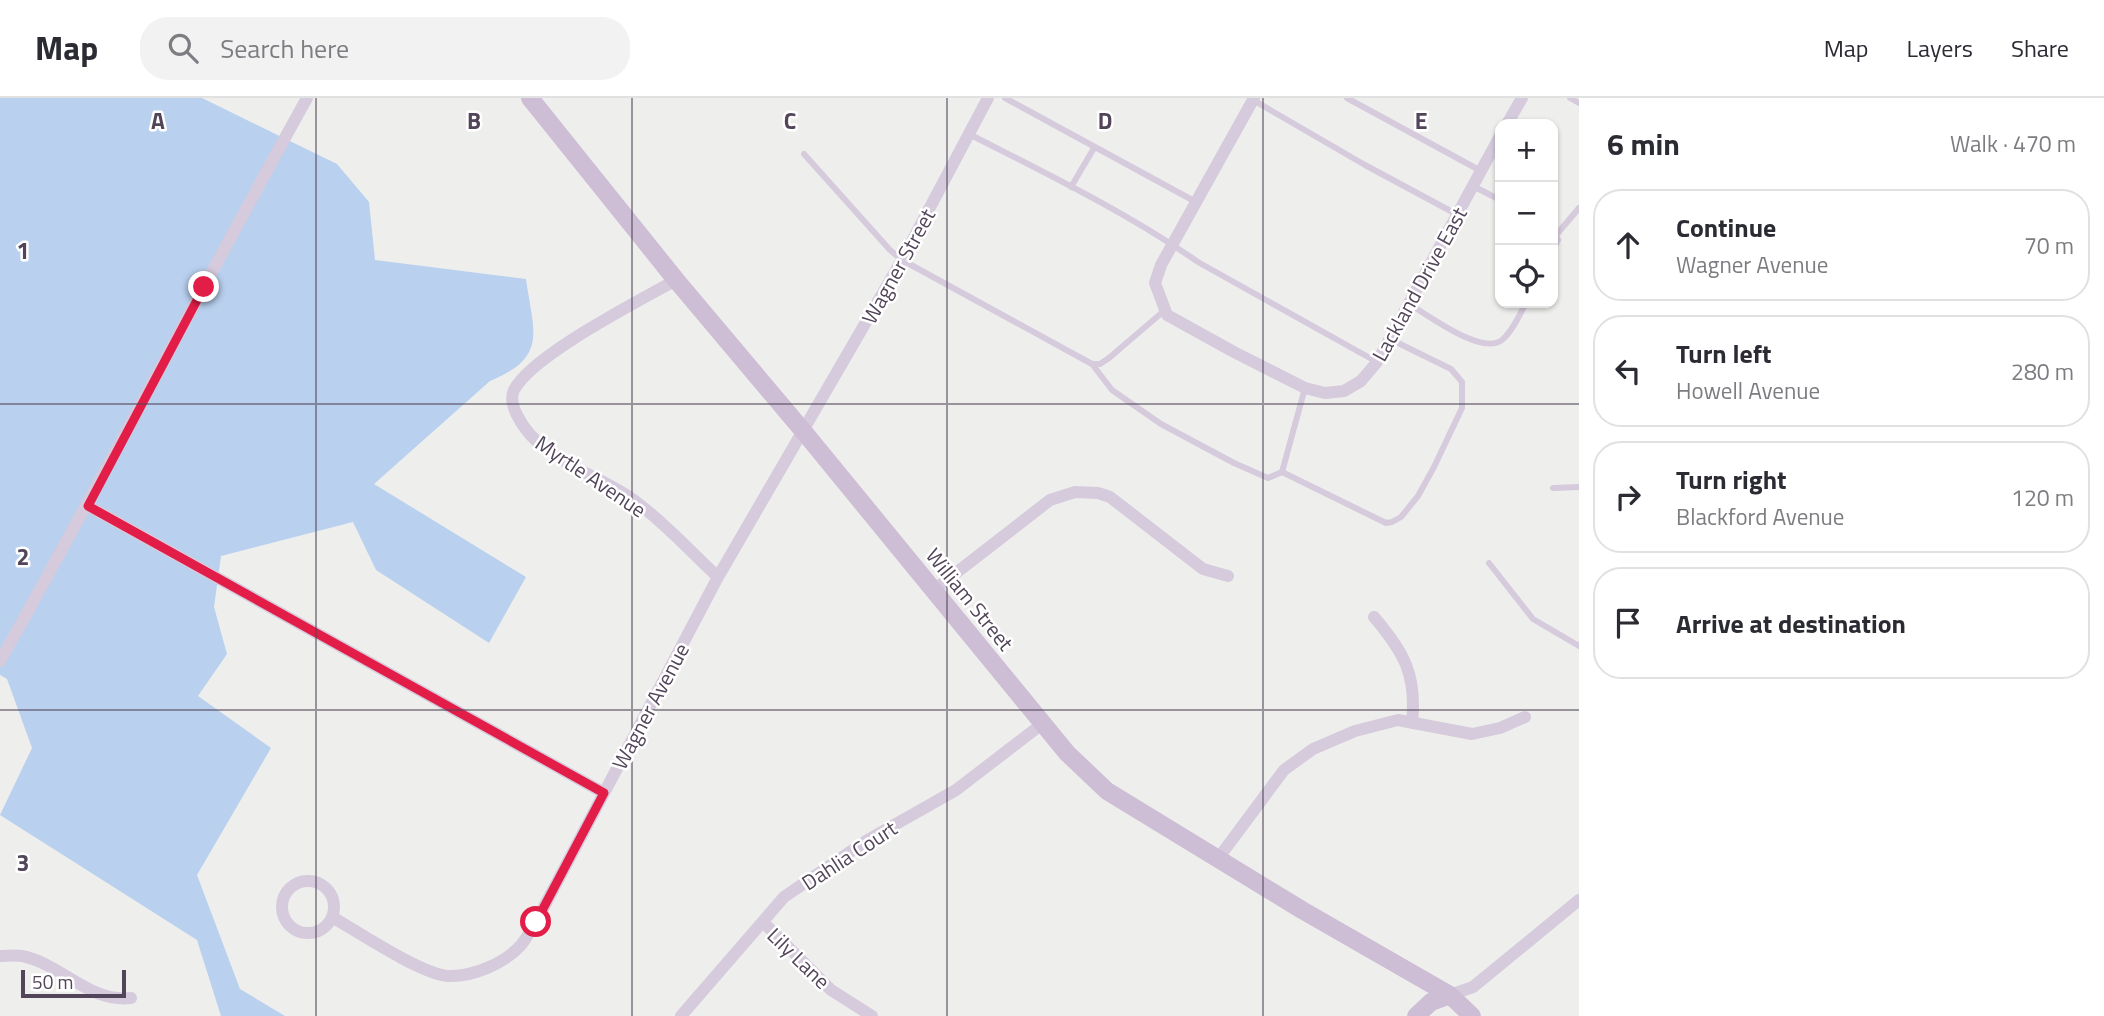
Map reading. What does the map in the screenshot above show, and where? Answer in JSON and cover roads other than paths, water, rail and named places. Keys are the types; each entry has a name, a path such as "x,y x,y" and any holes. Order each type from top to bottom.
{"main road":[{"name":"William Street","path":"530,98 676,280 1067,753 1107,791 1217,860 1450,995 1472,1016"},
{"path":"1416,1016 1431,1002 1450,995"}],"street":[{"path":"0,660 88,506 307,98"},
{"name":"Wagner Street","path":"804,432 902,260 988,98"},
{"path":"1510,119 1522,98"},
{"path":"1165,310 1155,283 1161,265 1254,99"},
{"name":"Lackland Drive East","path":"1165,310 1167,315 1305,388 1325,393 1344,391 1361,381 1377,362 1495,145"},
{"name":"Myrtle Avenue","path":"676,280 555,352 528,373 512,393 512,401 521,423 541,446 638,503 718,577"},
{"name":"Wagner Avenue","path":"332,917 426,970 448,976 473,972 501,961 522,945 718,577 804,432"},
{"path":"934,590 1050,500 1075,492 1098,493 1110,497 1203,569 1228,576"},
{"path":"88,506 604,793"},
{"path":"1374,617 1396,643 1408,669 1415,699 1412,723"},
{"path":"1217,860 1284,770 1313,749 1355,731 1398,720 1472,734 1500,728 1525,717"},
{"name":"Dahlia Court","path":"681,1016 783,897 866,841 956,790 1042,724"},
{"path":"315,882 330,893 334,908 332,917 325,927 318,931 302,932 294,928 284,913 286,895 297,884 315,882"},
{"path":"1450,995 1473,987 1579,900"},
{"name":"Lily Lane","path":"762,922 831,990 872,1016"},
{"path":"0,956 22,956 37,961 100,995 117,999 131,998"}],"lane":[{"path":"1005,98 1196,202"},
{"path":"1346,98 1480,171"},
{"path":"1570,98 1579,103"},
{"path":"1254,99 1365,165 1458,215"},
{"path":"970,134 1071,187 1377,362"},
{"path":"1071,187 1094,148"},
{"path":"804,154 902,260 1092,364 1112,390 1161,424 1268,478 1282,472 1386,523 1401,517 1418,496 1462,408 1462,382 1451,369 1390,338"},
{"path":"1473,186 1495,197"},
{"path":"1558,229 1579,208"},
{"path":"1409,304 1479,344 1491,345 1501,342 1523,308"},
{"path":"1092,364 1100,364 1109,358 1165,310"},
{"path":"1282,472 1305,388"},
{"path":"1553,488 1579,487"},
{"path":"1489,563 1533,619 1579,646"}]}
